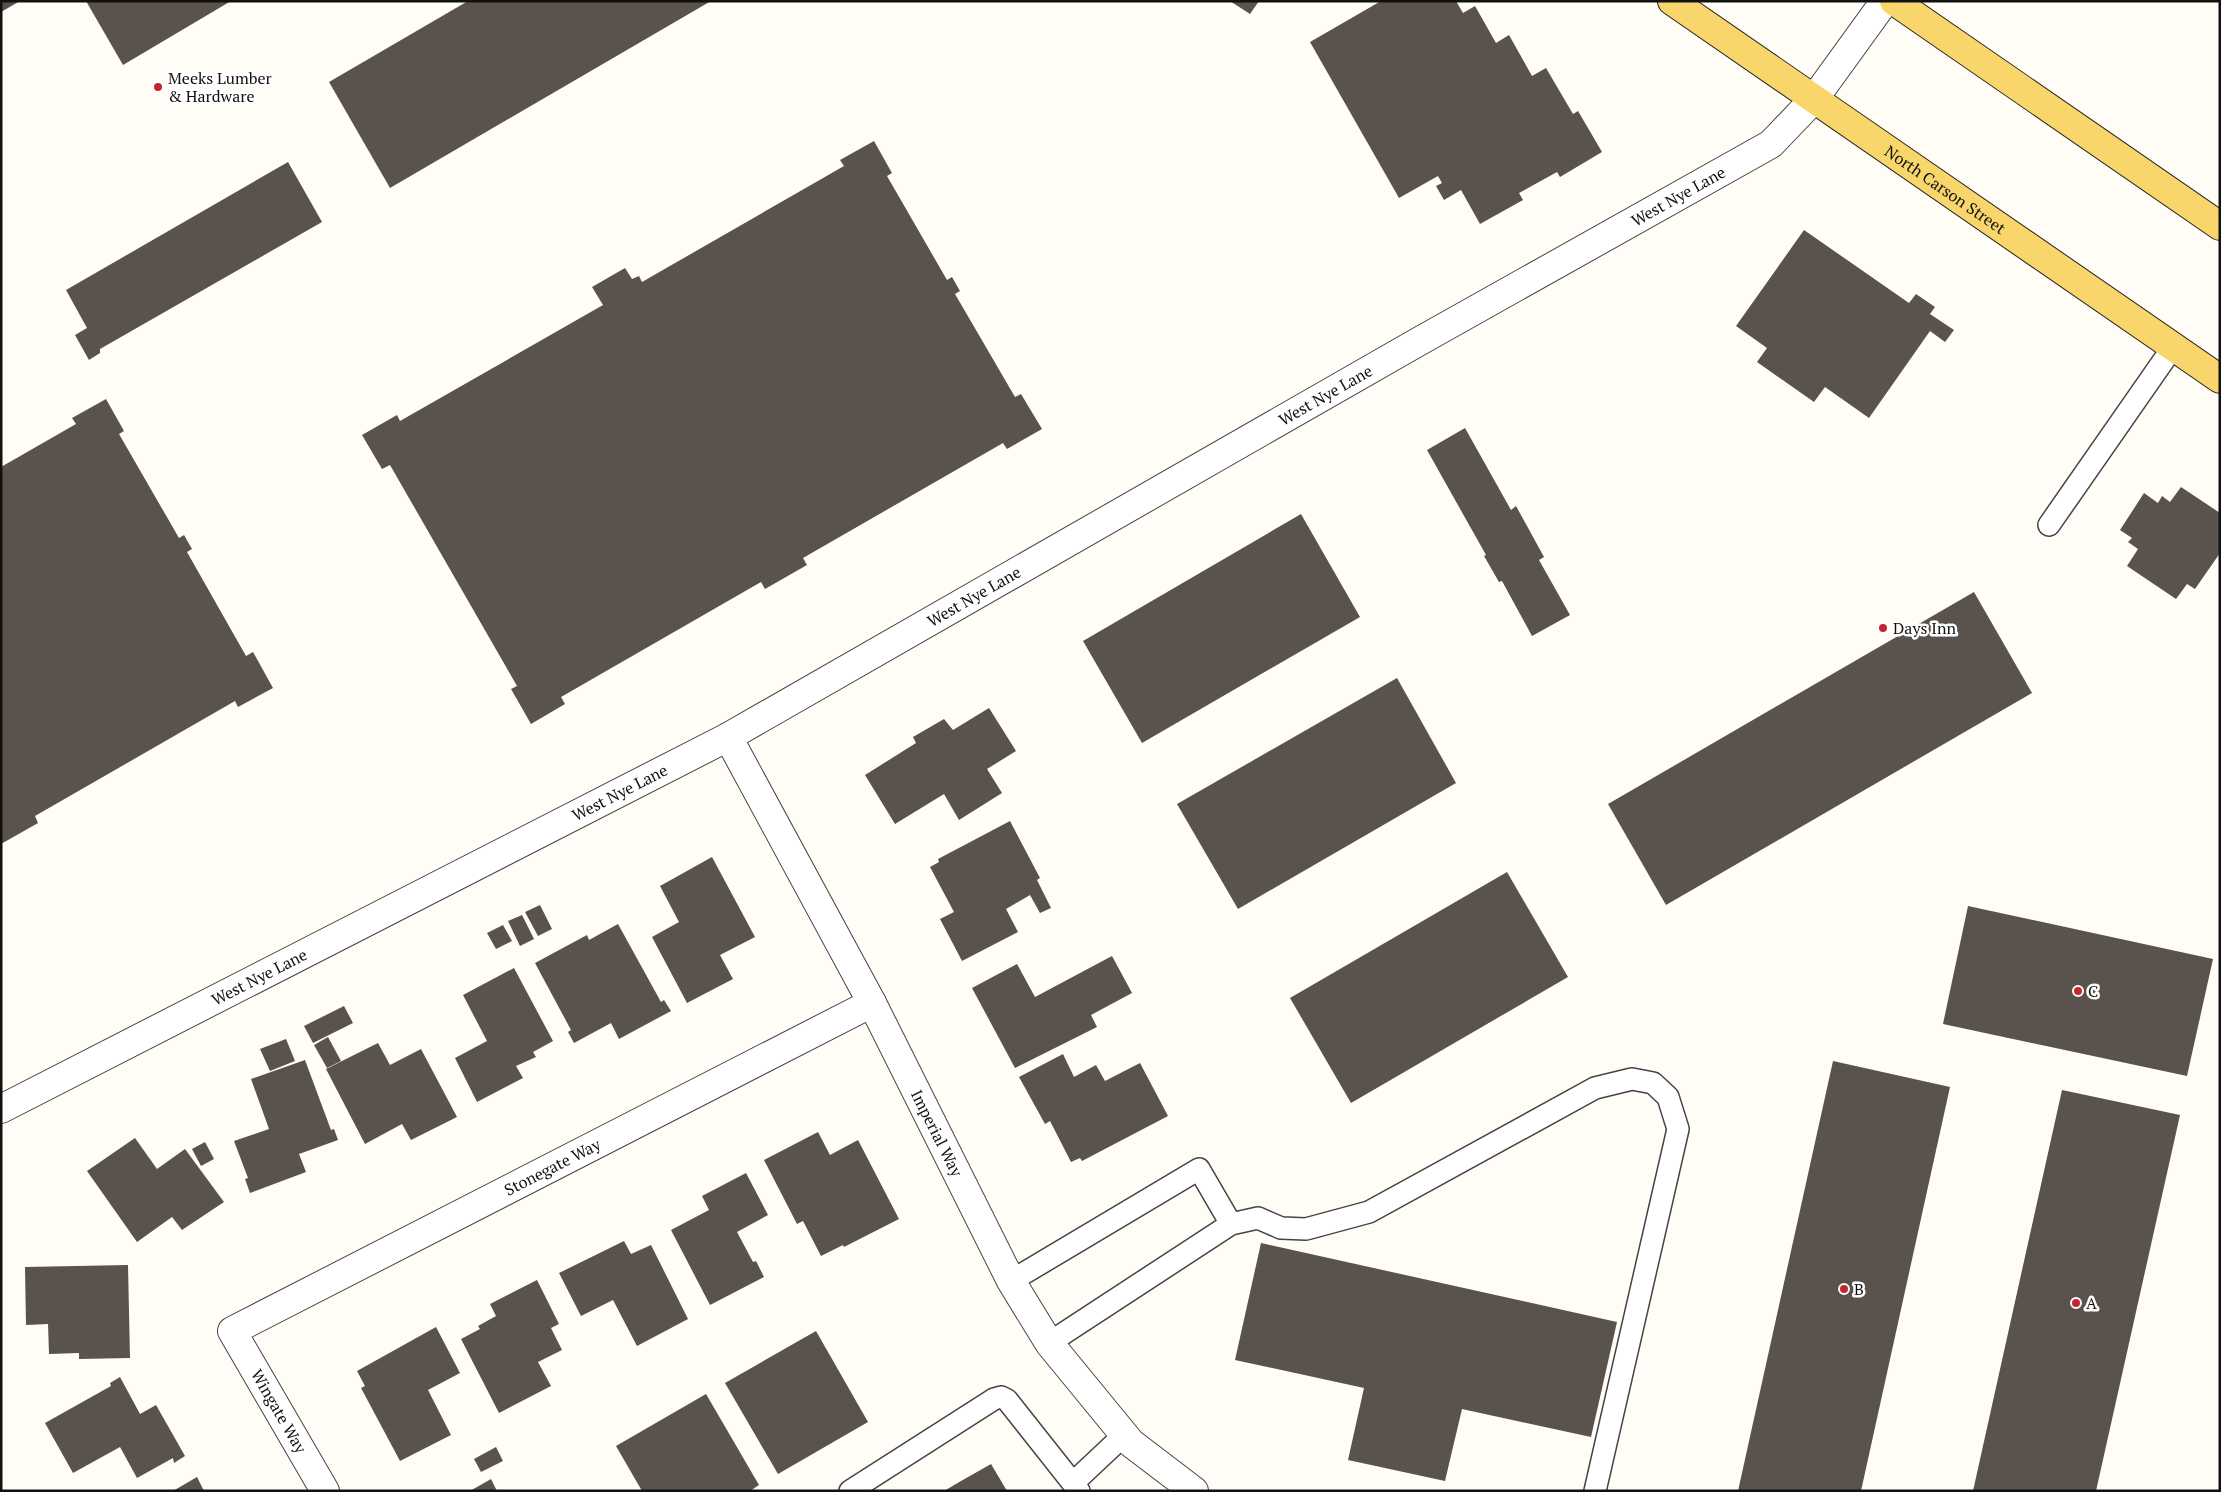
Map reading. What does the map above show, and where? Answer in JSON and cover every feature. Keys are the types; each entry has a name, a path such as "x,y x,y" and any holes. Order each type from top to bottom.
{"main road":[{"name":"North Carson Street","path":"1672,1 2220,379"},
{"path":"1894,1 2220,226"}],"street":[{"name":"West Nye Lane","path":"1,1109 728,737 1418,342 1771,144 1814,99 1885,1"},
{"name":"Imperial Way","path":"728,737 872,1003 1011,1281 1049,1343 1131,1443 1194,1491"},
{"name":"Stonegate Way","path":"232,1330 872,1003"},
{"name":"Wingate Way","path":"232,1330 325,1491"}],"lane":[{"path":"2049,525 2172,346"},
{"path":"1049,1343 1231,1224 1258,1218 1281,1228 1306,1229 1334,1223 1369,1212 1595,1088 1632,1079 1653,1084 1668,1097 1678,1129 1596,1491"},
{"path":"1011,1281 1198,1169 1231,1224"},
{"path":"850,1491 994,1398 1001,1397 1007,1400 1076,1487 1124,1435"}],"building":[{"path":"1,1 20,1 1,12"},
{"path":"86,1 231,1 123,65"},
{"path":"468,1 711,1 390,188 329,82"},
{"path":"1230,1 1259,1 1250,14"},
{"path":"1381,1 1456,1 1463,13 1475,6 1496,43 1509,35 1532,76 1546,68 1573,114 1578,111 1602,152 1560,177 1557,172 1519,193 1523,200 1480,224 1461,190 1444,200 1436,186 1442,183 1438,176 1399,198 1310,42"},
{"path":"874,141 892,173 887,176 947,280 952,277 960,291 955,294 1015,397 1021,394 1042,429 1007,449 1003,443 803,558 807,565 765,589 761,582 561,697 565,704 531,724 511,689 517,686 390,465 382,469 362,435 397,415 400,421 603,305 592,287 625,268 632,279 639,276 642,282 844,166 840,160"},
{"path":"288,162 322,222 100,349 100,353 89,360 75,335 87,328 66,290"},
{"path":"1804,230 1909,303 1916,294 1935,307 1930,314 1954,330 1945,342 1930,331 1869,418 1825,387 1814,402 1757,362 1767,348 1736,326"},
{"path":"106,399 124,431 119,434 179,538 184,535 192,549 187,552 246,656 253,652 273,688 238,707 235,701 35,816 38,823 1,844 1,467 76,424 72,418"},
{"path":"1465,428 1511,510 1516,506 1544,557 1539,560 1570,615 1532,636 1502,581 1499,582 1484,556 1486,555 1427,450"},
{"path":"2181,487 2220,513 2220,553 2195,589 2187,584 2176,599 2127,566 2138,549 2128,542 2132,538 2120,530 2144,493 2158,503 2162,496 2170,502"},
{"path":"1301,514 1360,617 1142,743 1083,641"},
{"path":"1974,592 2032,693 1666,905 1608,804"},
{"path":"1397,678 1456,783 1238,909 1177,804"},
{"path":"989,708 1016,751 987,769 1002,793 959,820 944,794 895,824 865,775 916,743 913,737 944,719 953,730"},
{"path":"1010,821 1040,878 1037,880 1051,908 1040,913 1030,895 1006,909 1018,932 962,961 940,919 954,912 930,867 939,862 938,859"},
{"path":"712,857 755,937 720,955 733,979 687,1003 652,937 679,922 660,886"},
{"path":"1507,872 1568,977 1351,1103 1290,998"},
{"path":"540,905 552,929 538,936 525,912"},
{"name":"C","path":"1968,906 2213,959 2187,1076 1943,1024"},
{"path":"522,915 534,939 520,946 508,921"},
{"path":"618,924 661,1002 664,1000 671,1011 619,1039 611,1023 574,1043 568,1032 571,1030 535,963 587,935 589,940"},
{"path":"503,925 512,941 496,949 487,933"},
{"path":"1112,956 1132,993 1091,1015 1097,1027 1015,1068 972,988 1017,964 1035,997"},
{"path":"514,968 553,1041 533,1052 536,1057 516,1066 523,1078 477,1102 455,1058 487,1041 463,995"},
{"path":"344,1006 353,1023 313,1043 304,1026"},
{"path":"328,1037 341,1061 327,1068 314,1045"},
{"path":"286,1039 295,1061 270,1071 260,1049"},
{"path":"378,1043 390,1065 421,1049 457,1117 411,1140 402,1124 365,1144 326,1069"},
{"path":"1063,1054 1074,1077 1096,1065 1105,1081 1140,1063 1168,1116 1082,1161 1080,1158 1071,1162 1050,1121 1045,1124 1019,1077"},
{"path":"305,1060 331,1130 334,1129 338,1140 299,1154 306,1172 250,1193 245,1179 248,1178 234,1141 269,1129 251,1079"},
{"name":"B","path":"1833,1061 1950,1087 1861,1491 1738,1491"},
{"name":"A","path":"2062,1090 2180,1115 2096,1491 1973,1491"},
{"path":"818,1132 830,1155 858,1140 899,1219 844,1247 843,1245 821,1256 803,1221 797,1224 764,1160"},
{"path":"135,1138 157,1169 185,1149 224,1202 182,1230 172,1217 137,1242 87,1171"},
{"path":"205,1142 214,1159 201,1166 192,1149"},
{"path":"746,1173 768,1215 737,1232 753,1262 756,1261 764,1277 710,1305 671,1230 709,1210 702,1196"},
{"path":"624,1241 631,1254 651,1245 688,1319 637,1346 613,1300 581,1316 559,1273"},
{"path":"1261,1243 1617,1322 1591,1437 1462,1409 1445,1481 1348,1460 1364,1388 1235,1360"},
{"path":"128,1265 130,1358 79,1359 79,1353 49,1354 48,1324 26,1325 25,1267"},
{"path":"537,1280 559,1324 551,1328 562,1350 538,1362 551,1386 499,1413 461,1339 480,1329 478,1326 496,1316 490,1304"},
{"path":"436,1327 460,1373 428,1390 451,1435 400,1461 361,1388 365,1386 357,1371"},
{"path":"816,1331 868,1422 778,1474 725,1383"},
{"path":"120,1377 140,1414 156,1405 185,1456 174,1463 173,1458 137,1478 120,1447 73,1473 45,1423 111,1386 110,1383"},
{"path":"706,1394 759,1485 750,1491 642,1491 616,1446"},
{"path":"496,1447 503,1461 481,1472 474,1459"},
{"path":"991,1464 1007,1491 944,1491 961,1481"},
{"path":"197,1477 204,1491 173,1491"},
{"path":"491,1479 497,1491 470,1491"}],"place":[{"name":"Meeks Lumber & Hardware","path":"158,87"},
{"name":"Days Inn","path":"1883,628"},
{"name":"C","path":"2078,991"},
{"name":"B","path":"1844,1289"},
{"name":"A","path":"2076,1303"}]}
